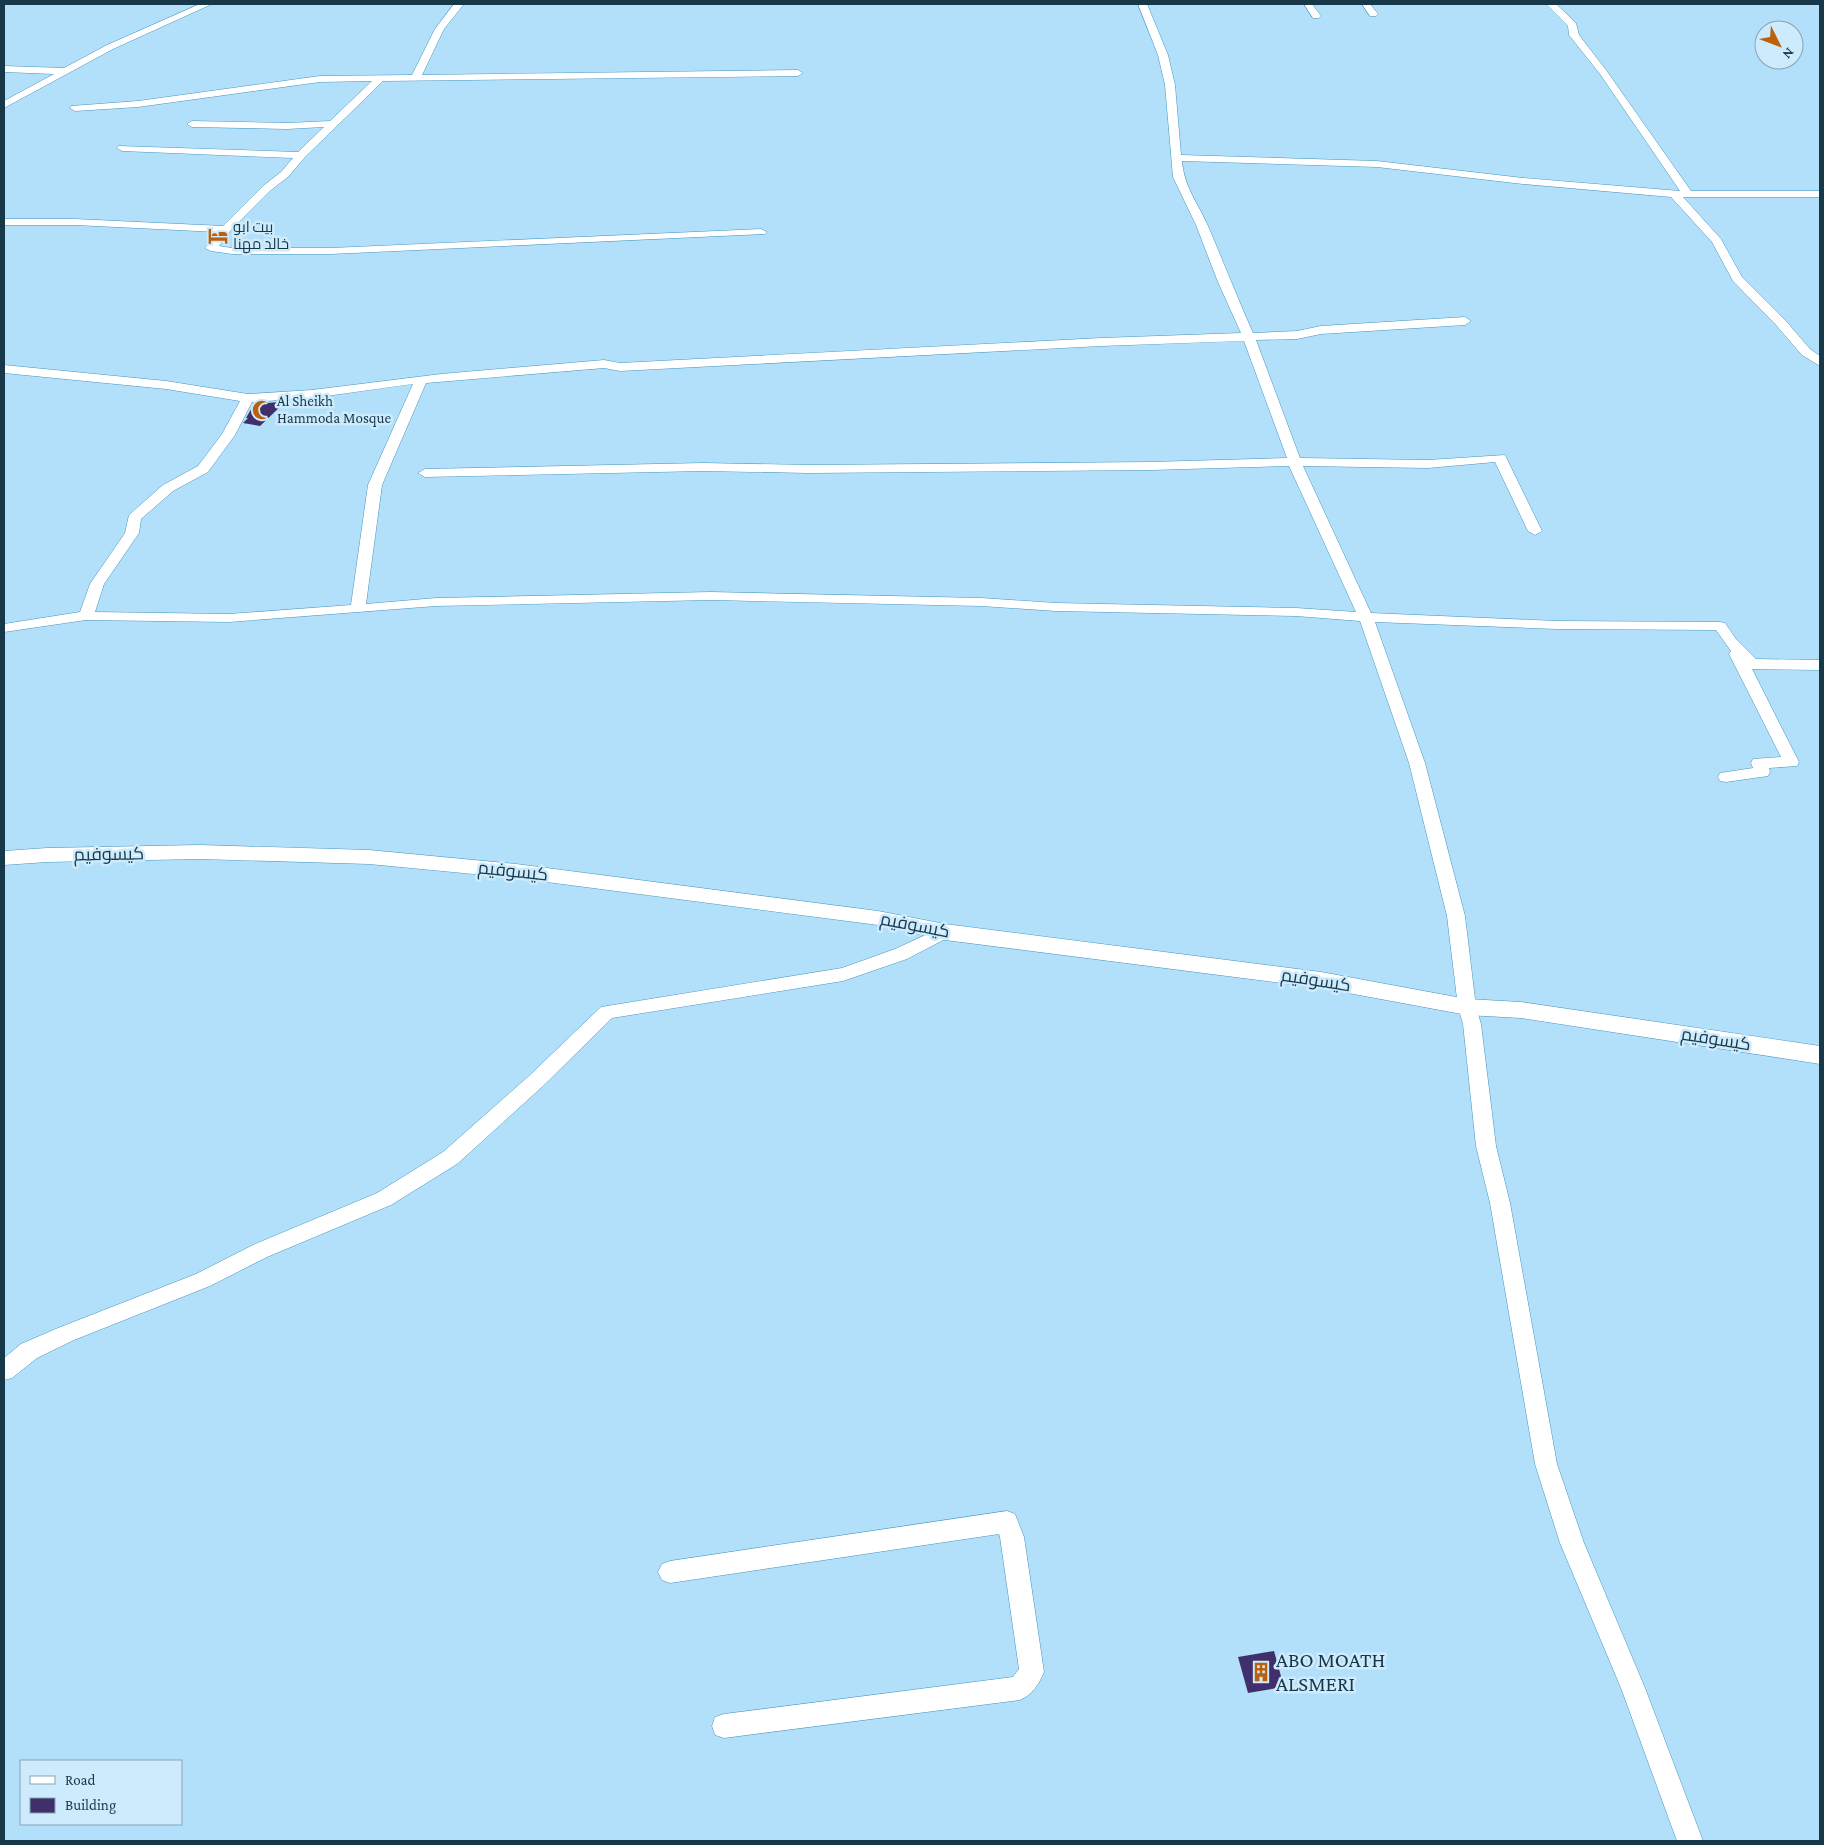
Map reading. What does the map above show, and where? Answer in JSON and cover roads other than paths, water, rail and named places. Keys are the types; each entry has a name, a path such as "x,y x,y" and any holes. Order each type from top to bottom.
{"street":[{"path":"4,105 64,71 140,32 207,4"},
{"path":"416,77 434,38 450,13 459,4"},
{"path":"1142,4 1163,54 1170,86 1178,178 1202,225 1224,282 1249,337 1294,462 1366,617 1417,763 1456,916 1467,1007 1472,1024 1486,1146 1500,1202 1546,1464 1572,1543 1623,1662 1690,1841"},
{"path":"1308,4 1316,16"},
{"path":"1366,4 1373,14"},
{"path":"1551,4 1573,25 1574,35 1603,72 1688,194"},
{"path":"4,69 64,71"},
{"path":"75,108 138,104 320,79 798,73"},
{"path":"381,78 301,155 285,174 267,188 226,229 212,248 232,251 331,252 761,232"},
{"path":"192,124 287,126 333,124"},
{"path":"122,148 301,155"},
{"path":"1175,158 1377,164 1532,182 1674,194 1820,194"},
{"path":"1674,194 1717,241 1737,279 1781,323 1806,352 1820,362"},
{"path":"4,222 75,222 226,229"},
{"path":"4,369 166,385 248,398 284,397 421,380 604,364 620,367 750,359 1297,335 1321,330 1465,321"},
{"path":"358,608 375,485 421,380"},
{"path":"86,616 97,584 132,534 134,518 168,488 203,469 228,435 248,398"},
{"path":"425,473 703,467 819,469 1151,466 1294,462 1428,464 1500,458 1535,531"},
{"path":"4,628 86,616 229,618 358,608 523,599 711,596 981,602 1074,608 1296,612 1366,617 1557,625 1720,626 1731,642 1791,762 1759,764 1762,772 1726,777"},
{"path":"1731,642 1752,664 1820,665"},
{"name":"كيسوفيم","path":"4,858 200,852 368,857 564,877 878,918 946,932 1320,980 1467,1007 1522,1010 1820,1055"},
{"path":"4,1372 29,1351 203,1280 260,1251 384,1199 450,1158 536,1081 607,1012 843,974 901,954 946,932"},
{"path":"670,1572 1007,1522 1012,1536 1032,1672 1020,1688 724,1726"}],"place":[{"name":"بيت ابو خالد مهنا","path":"218,236"},
{"name":"Al Sheikh Hammoda Mosque","path":"262,410"},
{"name":"ABO MOATH ALSMERI","path":"1261,1672"}]}
